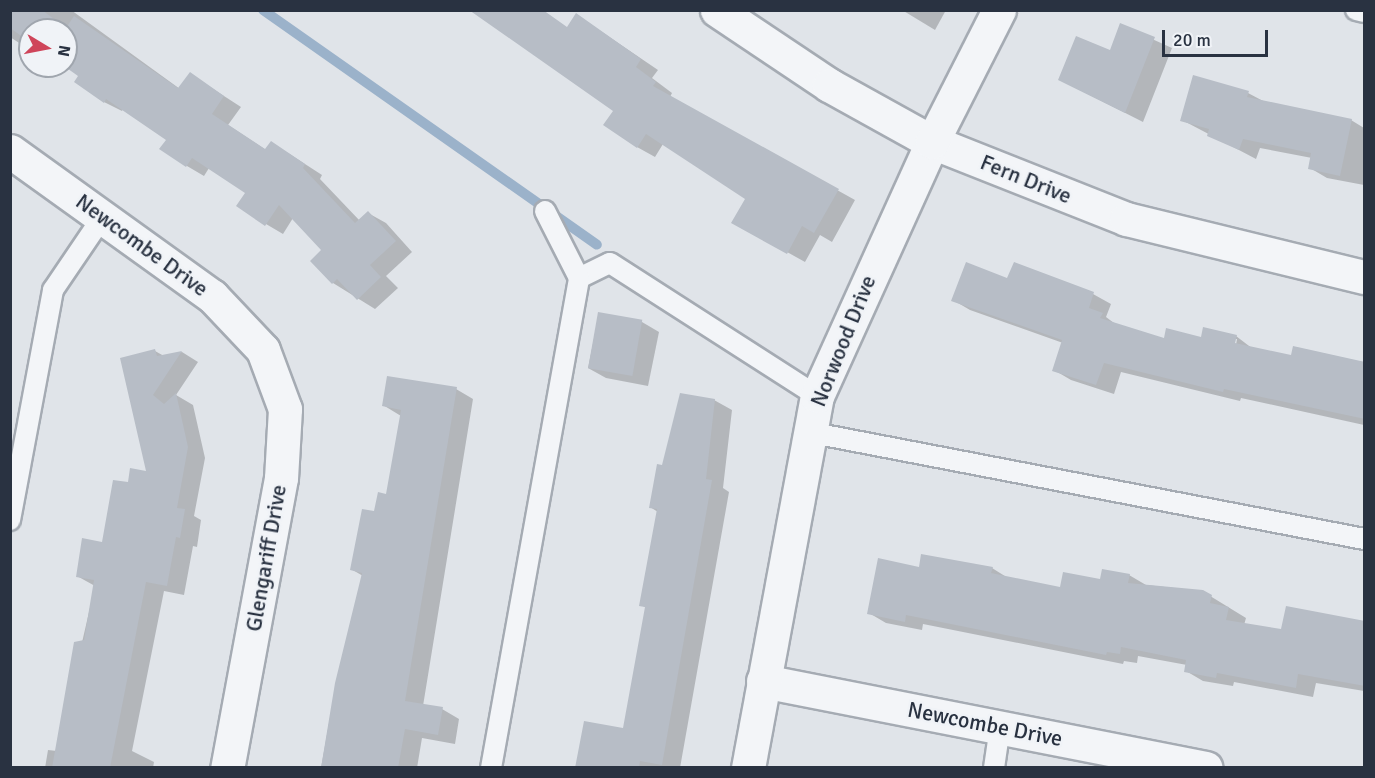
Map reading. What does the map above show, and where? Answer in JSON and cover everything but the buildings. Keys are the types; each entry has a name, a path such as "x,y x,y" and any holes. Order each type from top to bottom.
{"street":[{"name":"Fern Drive","path":"717,10 829,86 932,142 1126,219 1365,277"},
{"name":"Norwood Drive","path":"748,768 808,432 817,396 932,142 999,10"},
{"name":"Newcombe Drive","path":"10,151 104,216 212,296 263,350"},
{"name":"Glengariff Drive","path":"227,768 281,478 285,409 263,350"},
{"name":"Newcombe Drive","path":"764,681 1206,768"}],"lane":[{"path":"1356,10 1365,12"},
{"path":"490,768 579,278 544,211"},
{"path":"10,520 53,290 104,216"},
{"path":"579,278 610,263 817,396"},
{"path":"808,432 1365,539"},
{"path":"994,768 1000,727"}],"waterway":[{"path":"263,10 597,245"}]}
